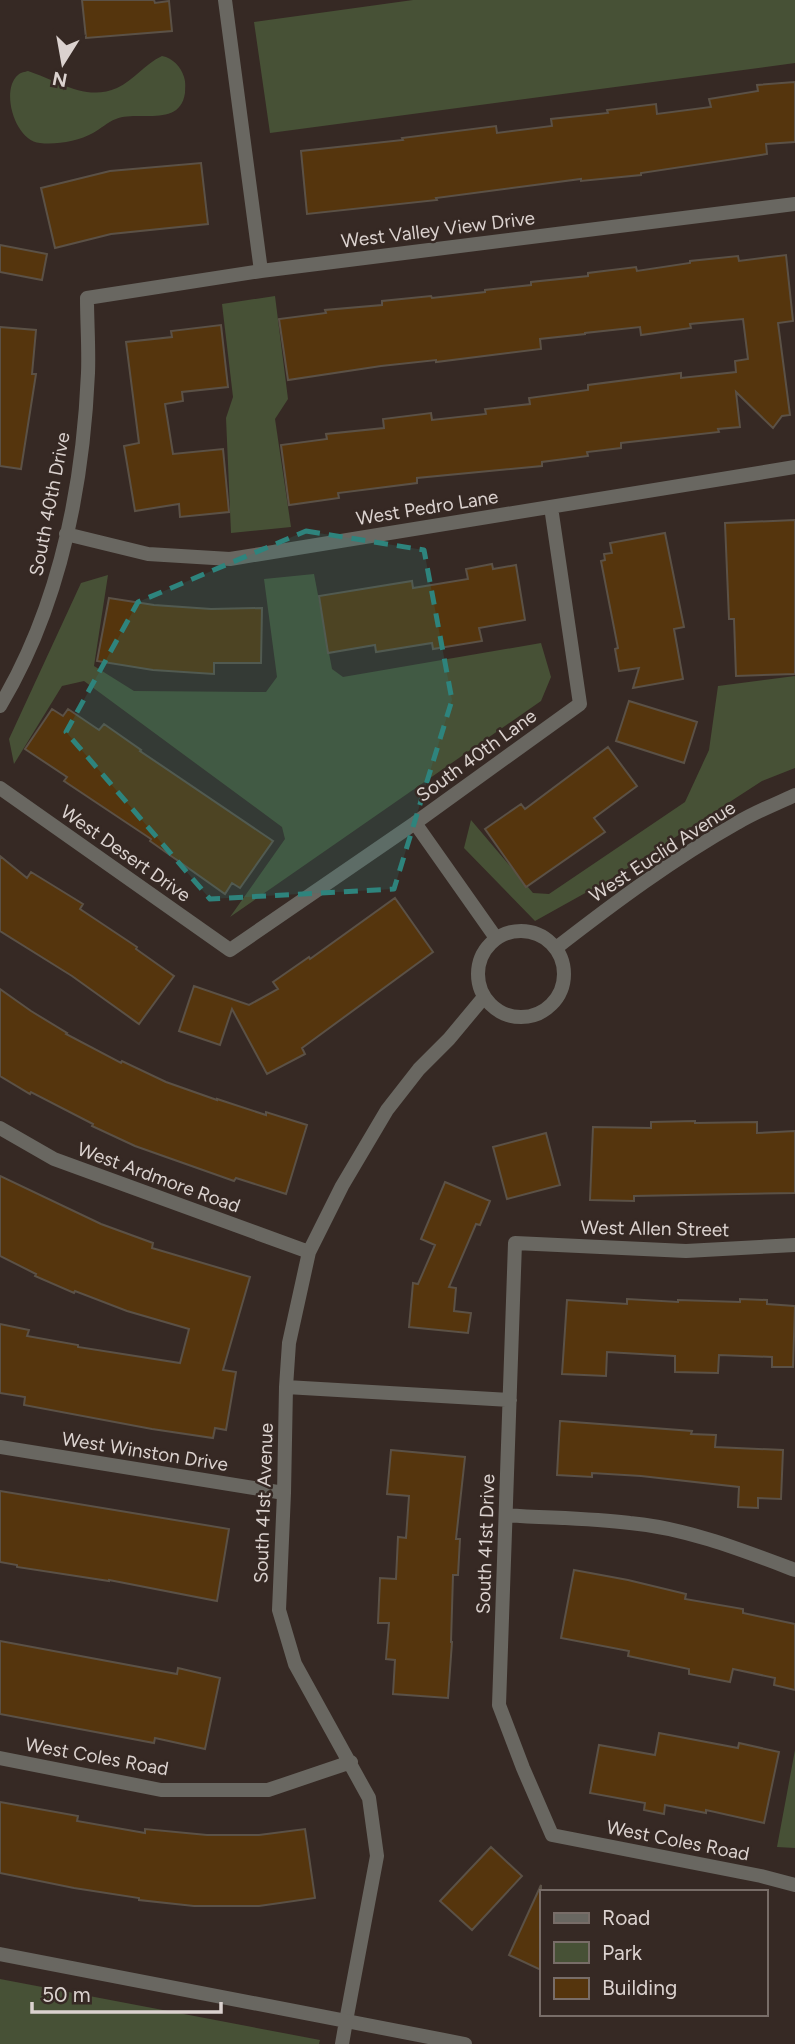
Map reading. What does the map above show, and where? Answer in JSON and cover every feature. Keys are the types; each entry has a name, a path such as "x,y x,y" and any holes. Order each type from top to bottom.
{"street":[{"path":"225,0 261,271"},
{"name":"West Valley View Drive","path":"87,298 261,271 795,204"},
{"name":"South 40th Drive","path":"0,706 20,673 53,587 66,534 80,463 88,373 87,298"},
{"name":"West Pedro Lane","path":"66,534 148,554 230,559 795,467"},
{"name":"South 40th Lane","path":"230,950 415,823 580,704 551,507"},
{"name":"West Desert Drive","path":"0,788 230,950"},
{"name":"West Euclid Avenue","path":"556,948 615,902 689,853 738,822 795,795"},
{"path":"415,823 496,938"},
{"path":"521,930 535,932 556,948 562,960 562,988 555,1000 545,1009 533,1015 519,1017 505,1014 484,997 477,972 486,947 496,938 521,930"},
{"name":"South 41st Avenue","path":"342,2044 377,1856 369,1798 295,1664 279,1611 289,1343 309,1252 342,1186 387,1110 419,1069 484,997"},
{"name":"West Ardmore Road","path":"0,1128 54,1159 309,1252"},
{"name":"West Allen Street","path":"514,1243 686,1251 795,1245"},
{"name":"South 41st Drive","path":"514,1243 499,1705 552,1835"},
{"path":"286,1387 510,1400"},
{"name":"West Winston Drive","path":"0,1447 284,1493"},
{"path":"506,1515 632,1523 690,1534 795,1570"},
{"name":"West Coles Road","path":"0,1758 161,1790 268,1790 351,1762"},
{"name":"West Coles Road","path":"552,1835 795,1885"},
{"path":"0,1954 465,2044"}],"highlighted area":[{"path":"306,531 424,550 452,700 394,889 210,899 66,732 138,602"}],"green space":[{"path":"413,0 795,0 795,63 270,133 254,22"},
{"path":"162,56 176,64 185,79 182,104 175,111 157,116 116,119 87,136 60,143 31,140 17,125 10,103 10,92 20,73 28,71 83,91 105,92 123,85"},
{"path":"275,296 288,399 275,419 291,527 231,533 226,418 233,397 222,304"},
{"path":"314,574 332,669 343,677 541,643 551,677 541,701 230,917 285,839 282,827 84,681 62,686 14,764 9,739 81,583 108,575 94,666 134,691 266,692 277,677 264,579"},
{"path":"795,676 795,768 762,781 614,877 535,921 464,848 471,820 533,893 549,894 685,802 709,750 718,686"},
{"path":"795,1750 795,1848 777,1847"},
{"path":"0,1979 320,2040 319,2044 0,2044"}],"building":[{"path":"82,0 154,0 155,3 169,1 172,31 86,38"},
{"path":"795,82 795,142 766,144 767,154 641,175 581,179 436,198 437,200 307,214 301,151 496,126 497,133 552,126 551,119 608,113 607,110 656,104 657,114 711,107 709,99 758,91 757,85"},
{"path":"201,163 208,224 111,234 55,248 41,188 110,171"},
{"path":"0,245 47,254 42,280 0,272"},
{"path":"786,255 793,321 778,323 790,415 782,416 773,428 736,392 740,427 718,429 719,432 621,443 621,448 587,452 588,456 542,462 542,466 417,478 417,483 338,493 339,498 289,505 281,445 327,439 326,434 384,428 383,419 431,413 432,420 486,414 485,409 530,404 529,398 588,390 588,385 681,373 681,378 736,372 735,361 748,359 743,319 690,324 691,328 641,335 640,327 540,339 541,349 381,366 288,380 279,319 326,313 325,310 382,305 382,301 485,292 531,285 531,282 588,276 588,273 636,267 637,271 690,261 738,256 739,261"},
{"path":"221,325 228,387 182,392 183,401 165,404 173,454 223,449 229,512 180,517 179,504 135,511 124,446 139,443 126,342 172,337 171,331"},
{"path":"0,327 36,330 32,374 36,374 21,469 0,466"},
{"path":"795,520 795,674 736,676 734,619 729,619 725,523"},
{"path":"665,533 684,627 674,629 683,679 633,688 639,668 619,671 615,649 618,648 601,561 605,560 604,554 612,553 610,543"},
{"path":"492,564 493,569 516,565 525,620 479,628 482,641 433,649 432,643 376,652 375,645 328,653 319,596 412,581 413,588 468,579 466,569"},
{"path":"109,598 154,605 211,609 262,608 261,663 214,663 214,674 153,670 97,661"},
{"path":"629,701 697,722 684,763 616,741"},
{"path":"52,709 63,716 68,709 99,730 104,724 273,841 240,888 232,883 225,894 150,841 151,839 64,781 67,777 25,749"},
{"path":"608,747 637,786 594,818 605,832 526,887 485,829 521,804 525,809"},
{"path":"0,856 27,878 31,872 83,904 80,909 137,947 136,949 174,976 139,1024 72,976 0,931"},
{"path":"395,898 433,952 302,1048 305,1054 267,1074 232,1009 220,1045 179,1031 194,986 249,1005 278,989 273,982"},
{"path":"0,989 66,1034 121,1063 122,1061 166,1082 217,1100 307,1125 286,1194 236,1178 234,1181 135,1146 31,1092 30,1094 0,1076"},
{"path":"651,1122 757,1122 757,1133 795,1131 795,1193 634,1196 634,1201 590,1200 593,1127 651,1128"},
{"path":"546,1133 560,1185 507,1199 493,1147"},
{"path":"0,1176 101,1224 153,1243 152,1248 250,1277 223,1370 236,1372 226,1430 215,1428 213,1438 152,1429 24,1405 25,1397 0,1393 0,1324 29,1330 27,1336 180,1363 189,1329 127,1311 75,1291 74,1293 35,1276 36,1274 0,1256"},
{"path":"445,1182 490,1201 480,1225 476,1224 449,1287 456,1288 454,1311 471,1313 468,1333 409,1327 413,1283 418,1284 435,1245 421,1239"},
{"path":"627,1299 678,1302 767,1300 767,1304 795,1306 793,1367 772,1367 772,1357 719,1355 718,1373 675,1372 675,1356 607,1352 606,1376 562,1374 567,1300 627,1304"},
{"path":"560,1421 692,1431 691,1434 716,1435 715,1447 783,1450 781,1499 758,1498 758,1508 738,1507 739,1487 641,1476 592,1473 592,1477 557,1475"},
{"path":"391,1450 465,1457 456,1539 460,1539 458,1575 453,1575 448,1698 393,1694 395,1660 386,1659 389,1623 378,1623 380,1578 396,1579 398,1537 406,1538 409,1496 387,1494"},
{"path":"0,1491 229,1529 217,1601 0,1562"},
{"path":"574,1570 686,1594 685,1599 743,1609 743,1613 795,1624 795,1690 774,1685 775,1678 733,1669 730,1682 689,1674 689,1669 628,1656 629,1651 561,1638"},
{"path":"0,1641 177,1674 178,1668 220,1678 205,1749 155,1738 154,1743 0,1714"},
{"path":"659,1733 738,1748 739,1743 779,1752 764,1823 706,1810 706,1813 665,1805 664,1814 644,1810 645,1803 590,1793 599,1745 655,1755"},
{"path":"0,1802 78,1816 77,1821 145,1833 145,1829 207,1835 259,1835 305,1829 315,1898 259,1906 194,1906 139,1900 0,1873"},
{"path":"491,1847 522,1876 472,1930 440,1901"},
{"path":"541,1885 540,1970 509,1955"}]}
